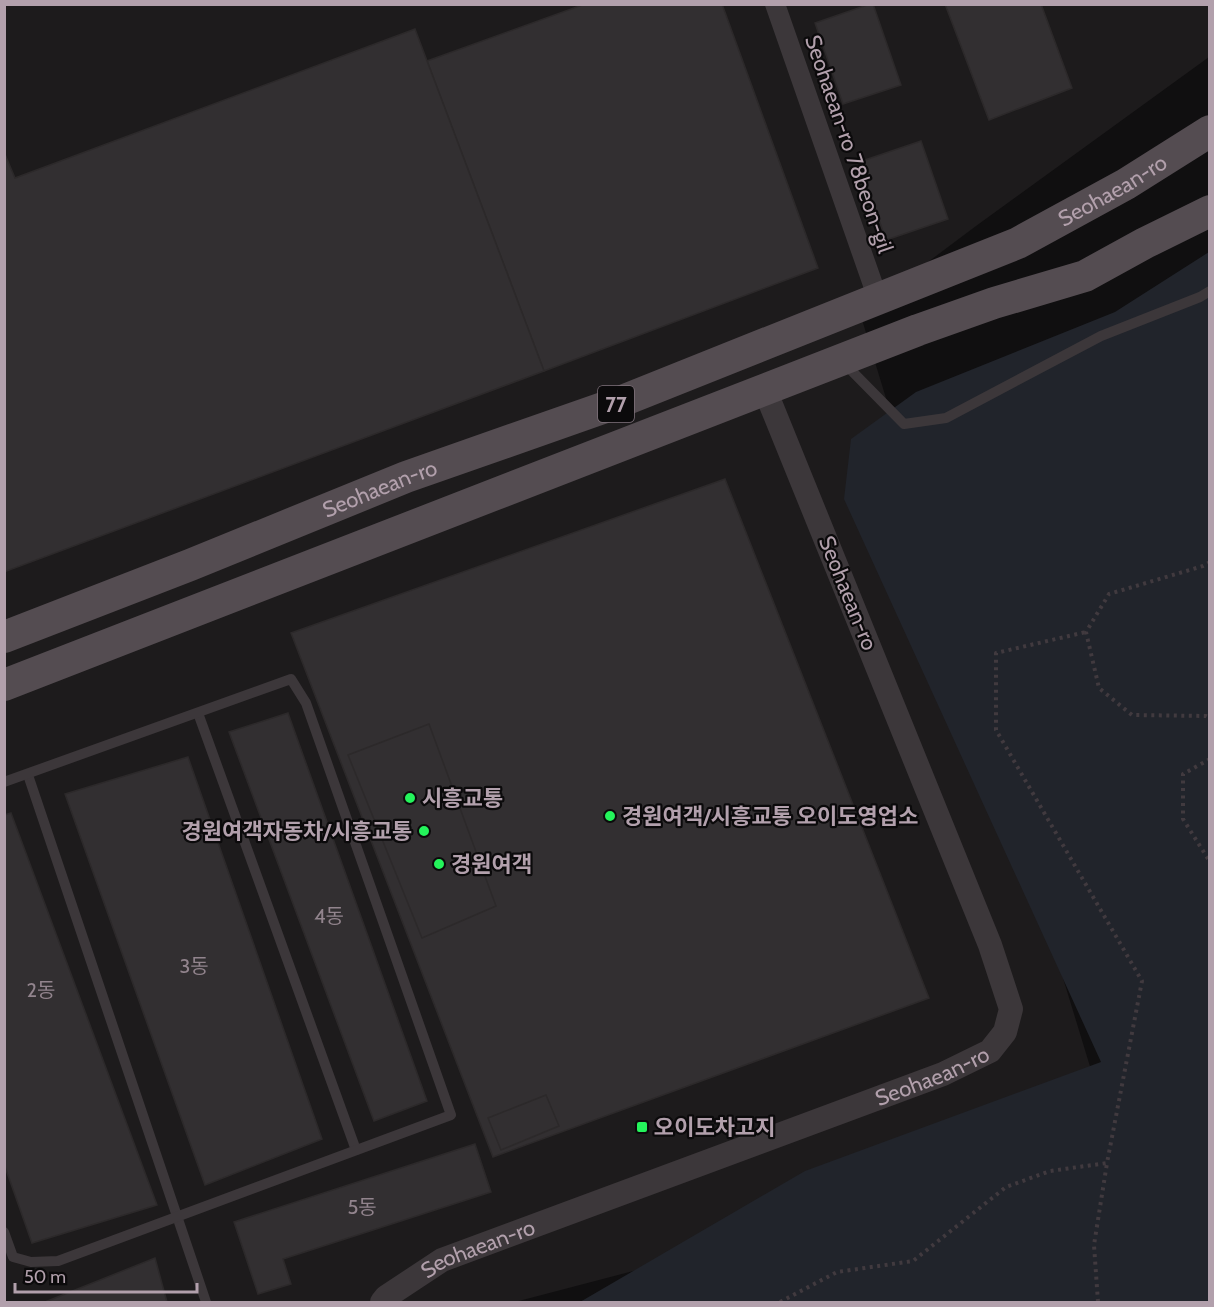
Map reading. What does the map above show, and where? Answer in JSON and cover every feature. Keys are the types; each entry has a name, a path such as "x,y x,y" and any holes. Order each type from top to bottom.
{"main road":[{"name":"Seohaean-ro","path":"4,636 190,565 406,477 617,403 1018,243 1126,184 1209,131"},
{"name":"77","path":"4,685 840,360 994,303 1085,276 1209,211"}],"street":[{"name":"Seohaean-ro 78beon-gil","path":"775,4 878,299"},
{"name":"Seohaean-ro","path":"382,1302 442,1260 943,1074 990,1052 1005,1032 1011,1009 990,945 765,390"}],"lane":[{"path":"840,360 904,424 946,418 1101,336 1200,297 1209,291"},
{"path":"4,782 291,679 306,703 451,1115 58,1261 31,1262 14,1257 4,1232"},
{"path":"198,713 356,1150"},
{"path":"28,775 206,1302"}],"path":[{"path":"1209,562 1203,566 1109,594 1086,632 1099,688 1132,715 1206,716 1209,718"},
{"path":"1209,759 1183,774 1183,819 1209,862"},
{"path":"1098,1302 1094,1245 1107,1163"}],"shaded area":[{"path":"5,5 1209,5 1209,57 860,313 1114,1145 515,1302 5,1302"},
{"path":"1209,252 1209,1302 580,1302 805,1171 1101,1062 844,499 851,439 916,392 1115,312"}],"building":[{"path":"585,4 722,4 818,268 544,371 427,61"},
{"path":"873,4 901,85 843,104 815,23"},
{"path":"945,4 1041,4 1072,88 989,120"},
{"path":"415,29 544,371 4,572 4,152 15,178"},
{"path":"921,141 948,219 886,240 859,162"},
{"name":"경원여객/시흥교통 오이도영업소","path":"725,479 929,998 493,1157 291,633"},
{"path":"288,713 427,1101 374,1121 229,732"},
{"name":"경원여객자동차/시흥교통","path":"429,724 496,906 422,938 348,755"},
{"path":"188,757 322,1139 205,1185 65,794"},
{"path":"11,813 157,1205 32,1243 4,1164 4,815"},
{"path":"546,1095 559,1126 501,1150 488,1118"},
{"path":"475,1144 491,1192 283,1259 291,1284 258,1294 234,1222"},
{"path":"155,1258 167,1302 45,1302"}],"place":[{"name":"시흥교통","path":"410,798"},
{"name":"경원여객/시흥교통 오이도영업소","path":"610,816"},
{"name":"경원여객자동차/시흥교통","path":"424,831"},
{"name":"경원여객","path":"439,864"},
{"name":"오이도차고지","path":"642,1127"}]}
